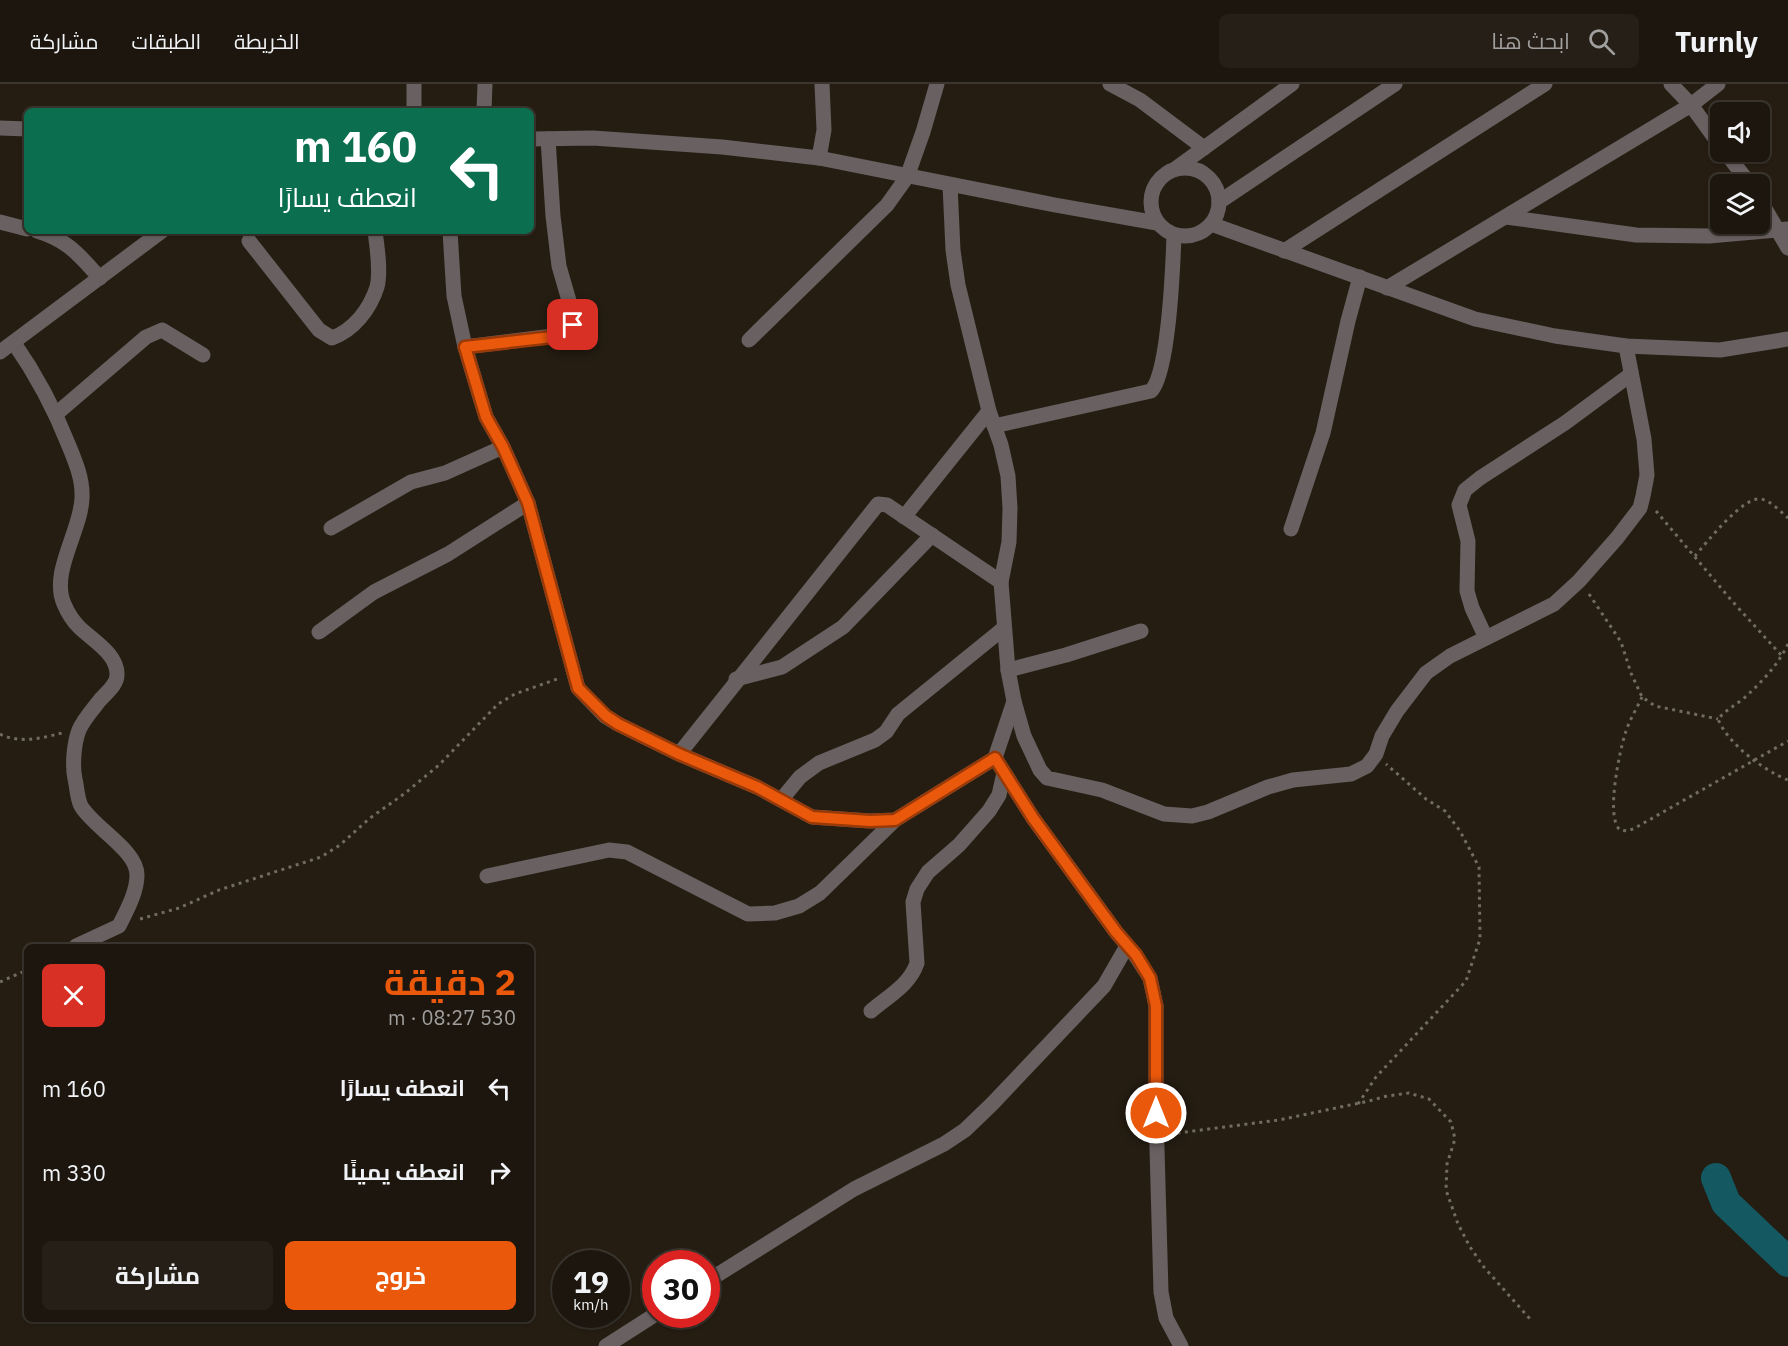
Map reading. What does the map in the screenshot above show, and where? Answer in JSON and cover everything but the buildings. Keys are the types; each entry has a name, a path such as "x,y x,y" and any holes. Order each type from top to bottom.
{"street":[{"path":"414,84 414,108"},
{"path":"484,108 485,84"},
{"path":"819,158 824,130 822,84"},
{"path":"749,340 886,205 907,177 937,84"},
{"path":"1110,84 1140,100 1204,148"},
{"path":"1157,223 1151,211 1150,198 1155,185 1164,175 1292,84"},
{"path":"1219,202 1395,84"},
{"path":"1284,251 1545,84"},
{"path":"1671,84 1691,105 1710,131"},
{"path":"1387,288 1691,105 1718,84"},
{"path":"0,128 24,129"},
{"path":"534,139 593,138 722,147 819,158 907,177 1157,223 1174,235 1194,235 1211,224 1217,214 1219,202 1217,190 1211,179 1201,171 1189,167 1175,169"},
{"path":"465,347 561,336 573,325 574,318 557,246 548,139"},
{"path":"1733,162 1742,174"},
{"path":"950,185 953,250 958,285 1008,476 1009,542 1001,582 1004,628 1014,701 1032,757 1047,777 1102,790 1164,814 1192,816 1208,812 1268,787 1293,780 1351,774 1367,766 1376,754 1382,736 1411,690 1426,673 1450,656 1554,604 1579,581 1629,523 1640,508 1643,496 1647,475 1644,439 1626,346"},
{"path":"1770,213 1783,230 1788,248"},
{"path":"1506,217 1636,234 1709,236 1783,230"},
{"path":"0,222 24,228"},
{"path":"1211,224 1475,319 1555,336 1626,346 1720,350 1788,339"},
{"path":"46,234 57,237 70,247 100,278"},
{"path":"0,352 158,234"},
{"path":"249,241 319,330 332,338 344,334 358,322 378,285 375,234"},
{"path":"450,234 454,296 465,347 486,417 503,447 528,503 578,688 606,716 618,724 679,754 740,779 812,817 870,821 895,820"},
{"path":"904,517 992,418 1151,391 1156,386 1161,368 1172,288 1174,235"},
{"path":"1291,529 1323,433 1360,277"},
{"path":"56,414 146,337 162,330 203,355"},
{"path":"14,343 37,377 56,414 79,471 82,498 61,583 63,603 77,625 104,648 116,665 117,677 112,687 79,729 75,749 74,776 80,804 93,822 134,861 138,873 136,888 119,926 80,944"},
{"path":"1486,638 1467,591 1468,541 1459,505 1465,490 1565,423 1630,375"},
{"path":"331,528 411,482 446,473 503,447"},
{"path":"318,632 374,592 448,554 528,503"},
{"path":"679,754 878,504 886,505 1001,582"},
{"path":"736,680 782,667 843,627 932,535"},
{"path":"781,800 800,777 819,763 875,740 886,732 898,714 1004,628"},
{"path":"1008,670 1142,632"},
{"path":"487,876 609,850 627,852 748,914 775,913 800,906 820,893 895,820 995,758 1014,701"},
{"path":"995,758 1033,818 1136,955 1150,978 1156,1006 1161,1292 1166,1318 1181,1346"},
{"path":"871,1011 909,980 914,973 916,963 913,902 917,889 928,872 959,845 989,811 999,795 1004,773"},
{"path":"720,1273 854,1189 944,1144 965,1130 1104,986 1127,946"},
{"path":"606,1346 642,1323"}],"path":[{"path":"1643,496 1782,656"},
{"path":"1695,556 1725,523 1744,505 1755,499 1764,500 1788,518"},
{"path":"1579,581 1621,642 1630,672 1642,697 1655,705 1718,719"},
{"path":"1718,719 1761,683 1782,656 1788,644"},
{"path":"119,926 179,908 219,890 321,857 340,845 370,818 439,765 498,704 515,694 573,674"},
{"path":"1642,697 1626,731 1617,767 1613,806 1617,829 1628,831 1635,828 1788,741"},
{"path":"1718,719 1722,730 1753,760 1788,780"},
{"path":"0,734 11,740 32,739 79,729"},
{"path":"1358,1104 1376,1077 1466,981 1480,939 1479,867 1460,831 1445,811 1426,799 1376,754"},
{"path":"0,982 24,971"},
{"path":"1157,1135 1279,1120 1409,1093 1429,1099 1451,1122 1455,1139 1447,1164 1446,1190 1458,1224 1482,1266 1530,1320"}],"waterway":[{"path":"1716,1178 1726,1203 1788,1262"}],"route":[{"path":"573,325 561,336 465,347 486,417 503,447 528,503 578,688 606,716 618,724 712,769 757,787 812,817 870,821 895,820 995,758 1033,818 1116,932 1136,955 1150,978 1156,1006 1156,1113"}]}
